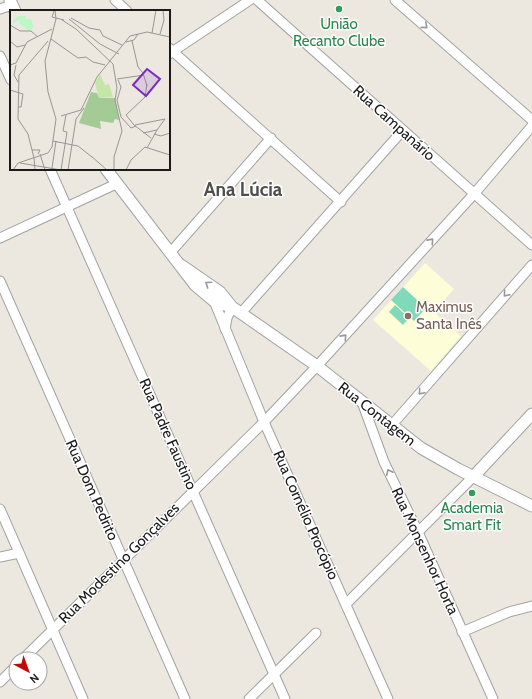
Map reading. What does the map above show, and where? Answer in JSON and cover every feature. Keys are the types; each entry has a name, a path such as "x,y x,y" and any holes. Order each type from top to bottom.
{"street":[{"path":"115,0 126,10"},
{"path":"250,0 170,51 271,138 341,202"},
{"name":"Rua Campanário","path":"257,0 532,245"},
{"path":"395,0 532,120"},
{"path":"0,9 12,5"},
{"path":"0,56 10,78"},
{"name":"Rua Modestino Gonçalves","path":"31,651 264,422 318,366 474,194 532,126"},
{"path":"225,330 227,318 341,202 403,130"},
{"path":"170,253 271,138"},
{"name":"Rua Padre Faustino","path":"50,170 285,699"},
{"name":"Rua Contagem","path":"107,170 195,285 214,301 236,310 318,366 391,426 421,448 532,506"},
{"path":"0,238 116,184"},
{"name":"Rua Contagem","path":"181,265 220,292 236,310"},
{"path":"391,426 532,265"},
{"name":"Rua Dom Pedrito","path":"0,281 185,699"},
{"name":"Rua Cornélio Procópio","path":"214,301 264,422 388,699"},
{"name":"Rua Monsenhor Horta","path":"362,402 384,462 418,532 493,699"},
{"path":"346,604 474,476 532,414"},
{"path":"0,510 84,699"},
{"path":"0,557 19,553"},
{"path":"462,632 509,612 532,606"},
{"path":"249,699 316,633"},
{"path":"0,682 8,674"}],"shaded area":[{"name":"Maximus Santa Inês","path":"425,263 454,289 434,312 461,336 431,371 373,320"}],"green space":[{"path":"403,287 426,308 414,321 391,300"},
{"path":"395,305 409,318 403,325 389,312"}],"place":[{"name":"União Recanto Clube","path":"339,9"},
{"name":"Maximus Santa Inês","path":"408,316"},
{"name":"Academia Smart Fit","path":"472,493"}],"district":[{"name":"Ana Lúcia","path":"243,189"}]}
